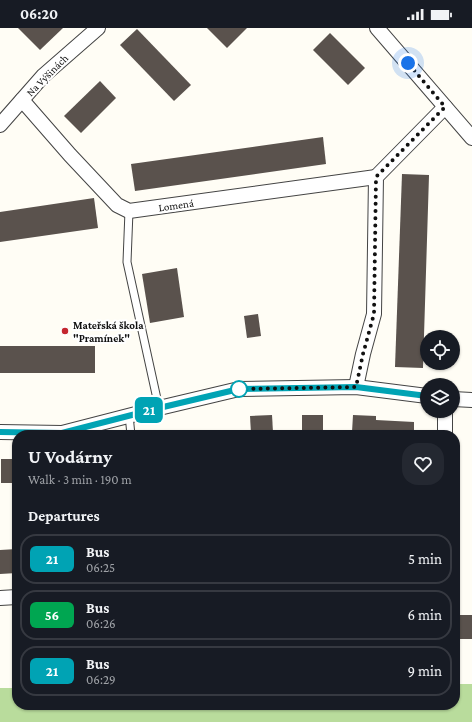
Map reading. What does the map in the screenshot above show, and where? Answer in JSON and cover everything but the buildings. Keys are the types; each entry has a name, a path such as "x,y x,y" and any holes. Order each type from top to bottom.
{"street":[{"name":"Na Výšinách","path":"0,125 43,76 98,28"},
{"path":"377,28 472,138"},
{"path":"22,100 70,155 117,205 129,211"},
{"path":"356,387 374,314 376,177 445,107"},
{"name":"Lomená","path":"129,211 376,177"},
{"path":"76,430 129,415 239,389 356,387 420,395"},
{"path":"460,399 472,400"},
{"path":"444,430 445,418"},
{"path":"0,432 12,432"},
{"path":"0,598 12,598"}],"lane":[{"path":"129,211 127,262 159,408"},
{"path":"129,415 130,430"}],"green space":[{"path":"460,684 472,684 472,722 0,722 0,688 12,688 12,710 460,710"}],"bus line":[{"name":"21","path":"74,430 239,389 356,387 420,395"},
{"name":"21","path":"0,432 12,432"}],"place":[{"name":"Mateřská škola \"Pramínek\"","path":"65,331"}],"route":[{"path":"239,389 356,387 374,314 376,177 445,107 408,63"}]}
